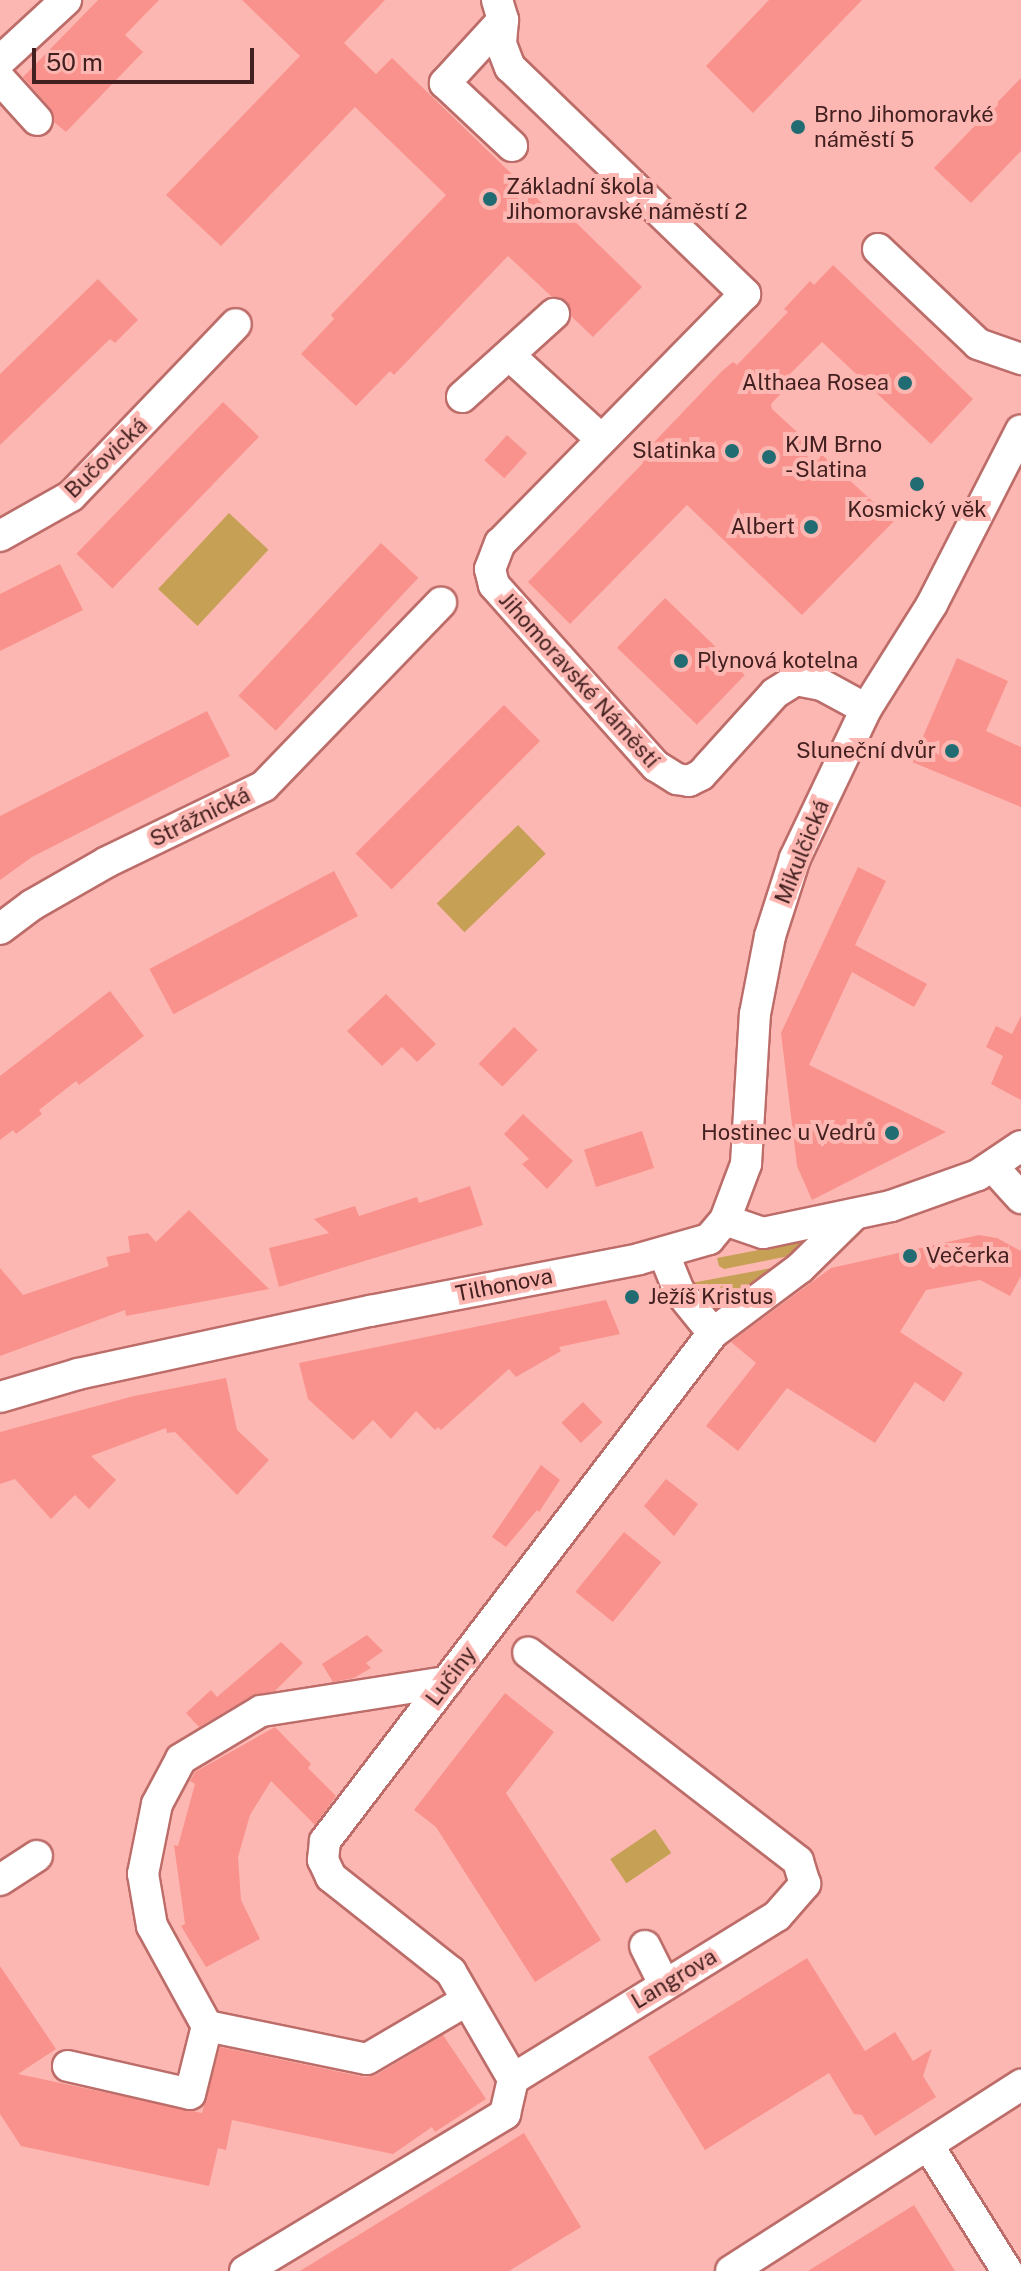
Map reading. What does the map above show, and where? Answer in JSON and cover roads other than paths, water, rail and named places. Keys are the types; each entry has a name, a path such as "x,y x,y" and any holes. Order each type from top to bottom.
{"street":[{"path":"0,61 66,0"},
{"path":"500,10 445,83 512,146"},
{"name":"Jihomoravské Náměstí","path":"500,10 501,44 510,67 745,294 500,543 493,555 490,576 499,592 656,766 677,779 695,779 775,693 796,680 814,682 866,709"},
{"path":"0,79 37,120"},
{"path":"878,249 978,344 1021,359"},
{"path":"462,397 554,314"},
{"name":"Bučovická","path":"0,536 71,496 236,324"},
{"path":"509,355 601,439"},
{"name":"Mikulčická","path":"725,1220 746,1164 755,1014 770,936 795,858 866,709 932,604 1021,430"},
{"name":"Strážnická","path":"0,929 32,905 107,862 264,786 441,603"},
{"path":"725,1220 763,1233 855,1214 944,1189 993,1167 1021,1146"},
{"path":"993,1167 1021,1198"},
{"name":"Lučiny","path":"513,2079 451,1972 331,1877 323,1860 325,1841 713,1333 800,1268 855,1214"},
{"name":"Tilhonova","path":"0,1397 78,1374 370,1311 664,1254 709,1239 725,1220"},
{"path":"664,1254 679,1291 713,1333"},
{"name":"Langrova","path":"513,2079 777,1916 805,1884 798,1861 528,1652"},
{"path":"68,2066 190,2094 207,2026 152,1926 143,1874 157,1804 181,1759 261,1711 447,1682"},
{"path":"0,1880 37,1856"},
{"path":"645,1946 664,1984"},
{"path":"207,2026 367,2059 466,2001"},
{"path":"245,2271 505,2114 513,2079"},
{"path":"731,2271 1021,2085"},
{"path":"928,2145 1007,2271"}],"place":[{"name":"Brno Jihomoravké náměstí 5","path":"798,127"},
{"name":"Základní škola Jihomoravské náměstí 2","path":"490,199"},
{"name":"Althaea Rosea","path":"905,383"},
{"name":"Slatinka","path":"732,451"},
{"name":"KJM Brno - Slatina","path":"769,457"},
{"name":"Kosmický věk","path":"917,484"},
{"name":"Albert","path":"811,527"},
{"name":"Plynová kotelna","path":"681,661"},
{"name":"Sluneční dvůr","path":"952,751"},
{"name":"Hostinec u Vedrů","path":"892,1133"},
{"name":"Večerka","path":"910,1256"},
{"name":"Ježíš Kristus","path":"632,1297"}]}
